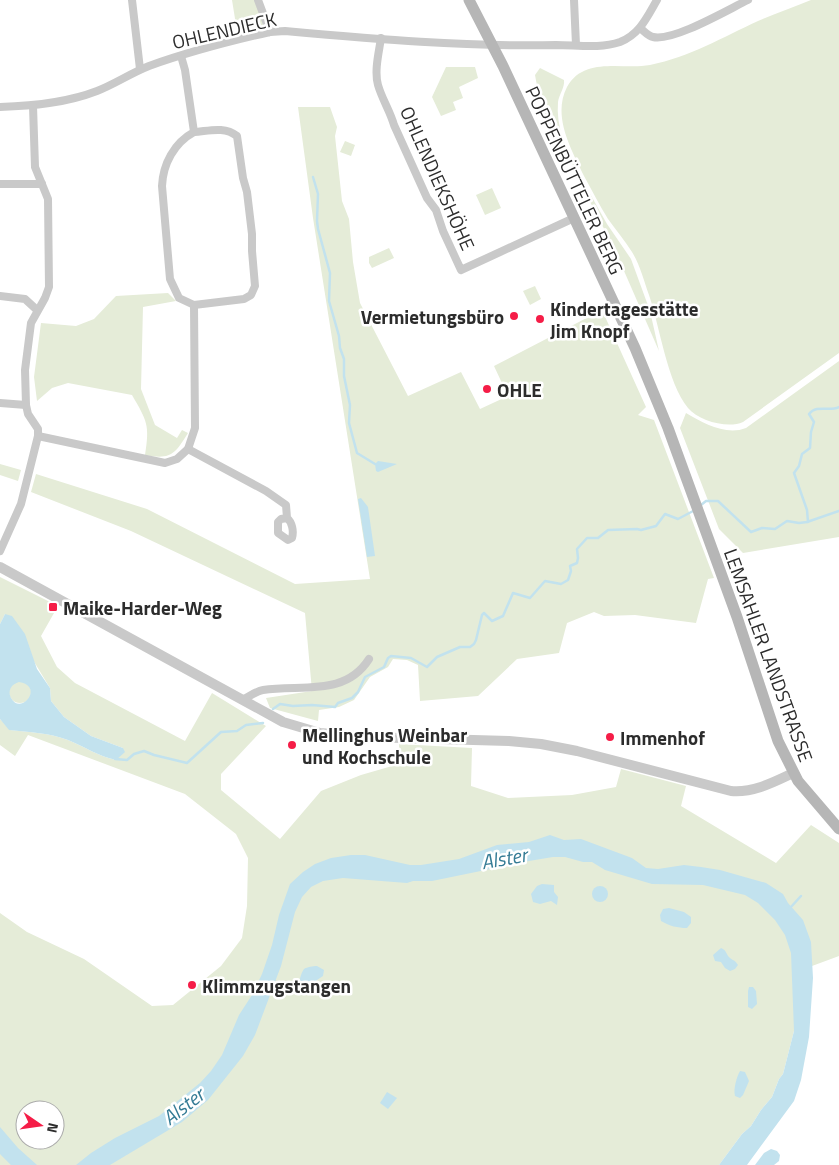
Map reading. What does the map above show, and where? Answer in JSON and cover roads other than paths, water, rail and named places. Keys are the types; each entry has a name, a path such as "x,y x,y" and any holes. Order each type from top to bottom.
{"main road":[{"name":"POPPENBÜTTELER BERG","path":"469,0 493,45 636,348 708,537"},
{"name":"LEMSAHLER LANDSTRASSE","path":"708,537 737,617 772,724 793,773 839,829"}],"street":[{"path":"132,0 140,69"},
{"path":"258,0 270,32"},
{"path":"574,0 576,45"},
{"path":"657,0 640,28 654,37 663,37 682,32 748,0"},
{"name":"OHLENDIECK","path":"0,107 32,106 85,96 109,86 140,69 270,32 285,31 493,45 610,45 631,37 640,28"},
{"name":"OHLENDIEKSHÖHE","path":"381,38 377,75 378,85 391,113 394,125 427,198 436,210 443,231 461,270 574,218"},
{"path":"181,56 185,70 194,132"},
{"path":"0,551 21,504 38,436 38,429 28,414 26,405 26,370 30,323 48,292 50,280 48,199 35,168 32,106"},
{"path":"222,130 230,131 237,136 247,192 255,286 250,295 244,299 194,305 179,298 170,279 162,173 166,162 186,137 194,132 222,130"},
{"path":"0,184 42,184"},
{"path":"0,296 25,299 37,310"},
{"path":"38,436 165,463 177,459 188,450 195,428 194,305"},
{"path":"0,403 26,405"},
{"path":"188,450 266,490 286,505 287,518"},
{"path":"0,567 283,722 320,732 366,737 527,742 570,749 738,792 755,789 793,773"},
{"path":"242,700 261,690 322,687 340,683 354,677 369,659"}],"water":[{"path":"378,461 397,464 378,472 376,471 375,464"},
{"path":"361,498 368,507 375,556 367,557 358,499"},
{"path":"5,614 12,616 25,634 37,669 50,688 51,701 64,717 91,736 123,748 125,752 116,760 54,736 9,730 0,719 0,624","holes":["19,682 27,685 31,694 29,698 20,704 15,703 10,695 11,688"]},
{"name":"Alster","path":"550,835 564,840 581,839 632,858 646,868 658,869 684,865 701,867 720,870 766,883 783,894 788,903 803,920 811,942 813,978 809,1037 801,1080 794,1101 747,1165 719,1165 772,1097 783,1074 794,1031 791,953 785,935 775,920 758,903 745,895 703,885 652,884 605,870 592,862 583,862 565,857 553,857 432,881 413,881 407,883 343,878 323,881 311,887 302,897 295,912 281,966 255,1035 243,1056 208,1100 182,1122 110,1165 76,1165 115,1138 159,1116 200,1083 211,1071 222,1055 239,1015 252,995 262,974 290,884 303,872 315,864 331,858 351,855 365,855 410,865 421,865 459,859 497,845 529,842"},
{"path":"542,884 554,885 554,892 558,897 557,905 551,901 540,904 533,902 531,894 537,886"},
{"path":"600,886 608,894 600,902 592,894"},
{"path":"669,908 684,912 691,917 691,923 687,928 680,928 661,921 660,915 663,909"},
{"path":"721,948 737,963 738,965 735,969 730,971 721,962 715,961 713,955"},
{"path":"317,966 324,970 323,976 317,980 310,993 298,989 304,969"},
{"path":"749,987 753,987 756,991 757,1004 752,1009 748,1007"},
{"path":"740,1071 745,1072 749,1081 740,1098 735,1096 735,1090"},
{"path":"387,1092 397,1098 388,1109 380,1103"},
{"path":"0,1127 15,1144 15,1150 20,1150 37,1165 11,1165 0,1154"},
{"path":"771,1149 777,1151 780,1155 779,1161 774,1165 755,1165 764,1153"}],"waterway":[{"path":"313,177 318,194 318,229 330,273 329,301 344,359 344,376 350,405 349,423 357,453 375,464"},
{"path":"808,522 807,510 794,473 799,466 802,454 810,448 814,422 809,414 816,409 839,407"},
{"path":"701,505 706,501 718,501 751,532 762,528 775,529 787,521 807,522 839,511"},
{"path":"273,709 280,704 335,707 338,703 352,698 358,692 365,677 384,667 391,656 411,658 427,667 437,657 460,647 470,647 476,640 482,615 484,613 492,621 503,616 513,593 530,598 545,581 561,584 568,580 571,571 570,566 577,563 577,549 587,538 598,538 608,530 641,530 656,526 665,514 678,519 695,510"},
{"path":"115,759 127,760 134,754 144,751 187,763 221,732 237,731 246,725 263,723"},
{"path":"790,908 801,896"}],"place":[{"name":"Vermietungsbüro","path":"514,316"},
{"name":"Kindertagesstätte Jim Knopf","path":"540,319"},
{"name":"OHLE","path":"487,389"},
{"name":"Maike-Harder-Weg","path":"53,607"},
{"name":"Immenhof","path":"610,737"},
{"name":"Mellinghus Weinbar und Kochschule","path":"292,745"},
{"name":"Klimmzugstangen","path":"192,985"}]}
